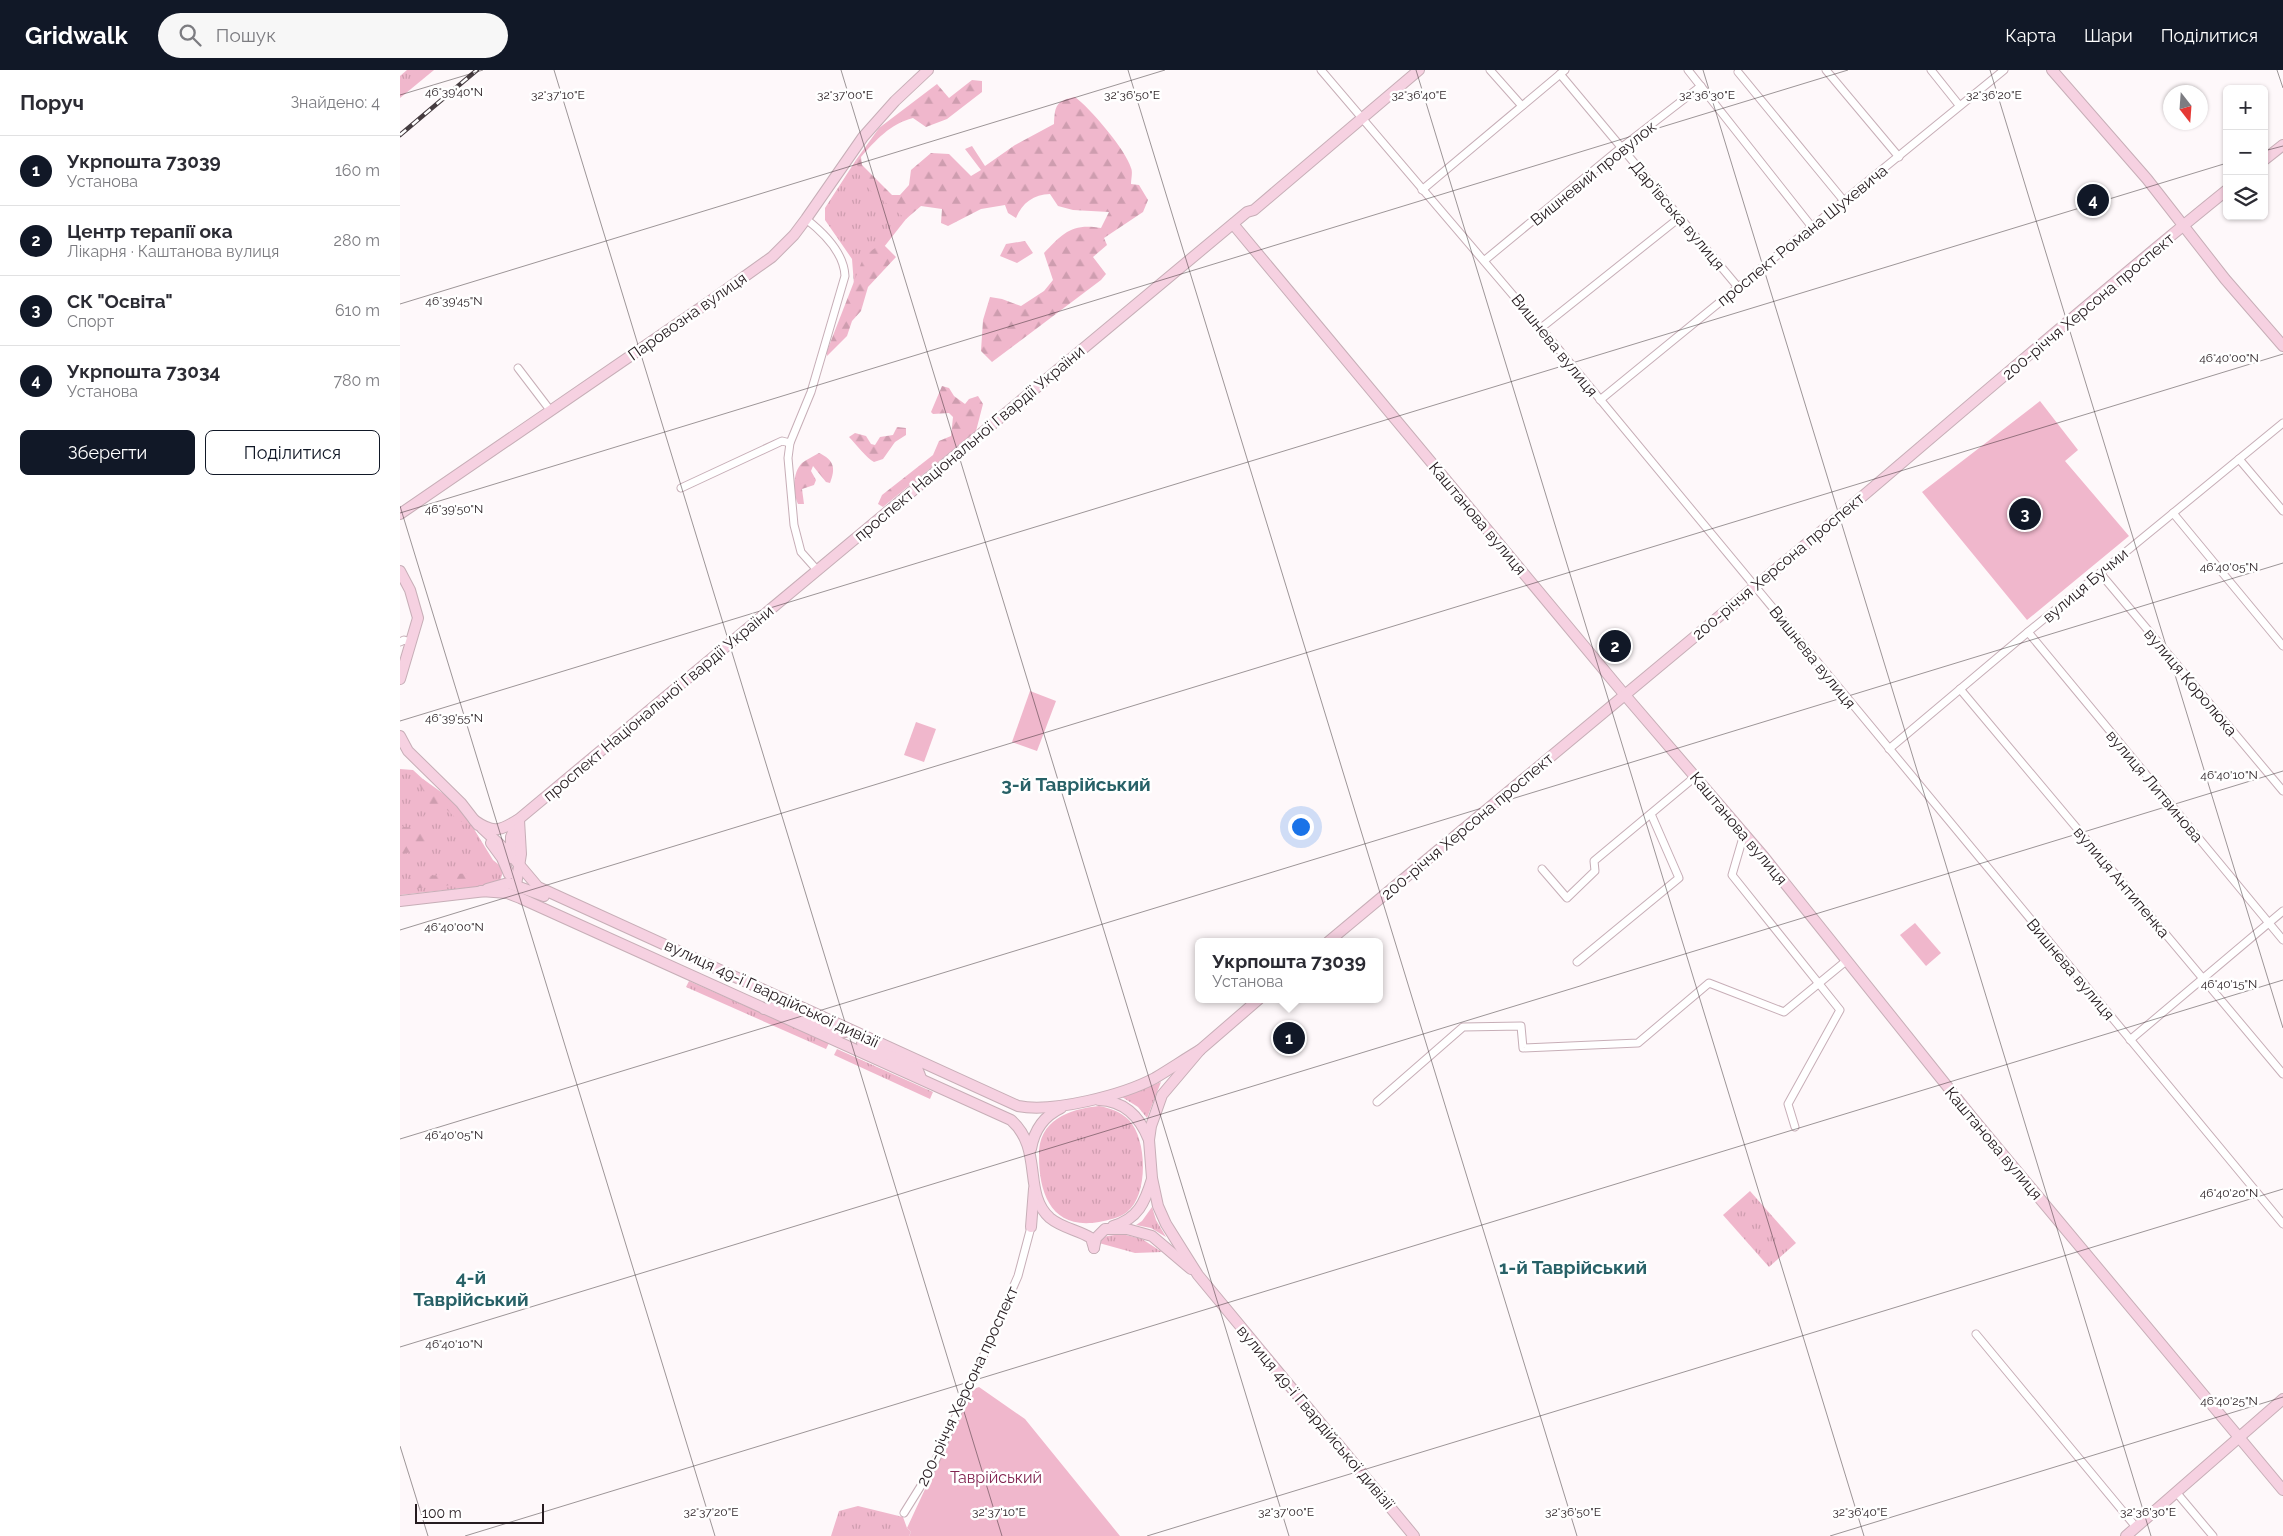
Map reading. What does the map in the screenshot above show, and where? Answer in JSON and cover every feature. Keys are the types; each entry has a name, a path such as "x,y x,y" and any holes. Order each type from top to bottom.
{"street":[{"name":"Паровозна вулиця","path":"400,514 709,302 772,256 789,241 806,219 862,137 895,101 928,70"},
{"name":"Вишнева вулиця","path":"1321,70 1422,190 1485,260 2283,1224"},
{"name":"проспект Національної Гвардії України","path":"519,819 1247,212 1254,210 1419,70"},
{"path":"1490,70 1522,106"},
{"path":"1688,70 1812,226"},
{"path":"1826,70 1899,157"},
{"path":"1931,70 1960,105"},
{"name":"проспект Романа Шухевича","path":"1600,400 2004,70"},
{"path":"2052,70 2147,179 2183,226 2283,346"},
{"path":"1422,190 1563,72"},
{"name":"Дар'ївська вулиця","path":"1563,72 1679,218 1738,287"},
{"path":"1738,72 1844,201"},
{"name":"Вишневий провулок","path":"1485,260 1622,147 1701,86"},
{"path":"2268,157 2283,145"},
{"name":"200-річчя Херсона проспект","path":"1333,938 1756,586 2223,193"},
{"path":"1541,328 1679,218"},
{"path":"806,219 818,228 840,256 845,276 811,392 790,444 788,470 794,526 801,552 817,570"},
{"name":"Каштанова вулиця","path":"1233,224 1624,694 1696,776 1971,1116 2283,1490"},
{"path":"518,368 550,410"},
{"name":"вулиця Бучми","path":"1890,749 2028,632 2283,423"},
{"path":"681,488 782,441 790,444"},
{"path":"2239,459 2283,511"},
{"path":"2173,513 2283,646"},
{"path":"400,571 417,610 416,625 405,642 400,680"},
{"name":"вулиця Королюка","path":"2100,573 2283,790"},
{"name":"вулиця Литвинова","path":"2028,632 2283,940"},
{"name":"вулиця Антипенка","path":"1960,689 2283,1074"},
{"path":"400,736 408,751 461,803 474,820 502,858 520,898"},
{"path":"1542,869 1567,898 1595,871 1594,860 1696,776"},
{"path":"1577,962 1679,878 1651,814"},
{"path":"474,820 484,828 494,830 506,828 519,819"},
{"path":"519,819 510,837 516,855 529,876"},
{"path":"474,820 516,855"},
{"path":"1744,834 1732,875 1840,1010 1788,1104 1795,1127"},
{"path":"513,879 516,855"},
{"name":"вулиця 49-ї Гвардійської дивізії","path":"513,879 529,876 538,887 1018,1106 1045,1108 1068,1104"},
{"path":"481,891 513,879 594,918 609,919"},
{"path":"400,901 481,891 507,893 520,898"},
{"name":"вулиця 49-ї Гвардійської дивізії","path":"520,898 763,1009 940,1086 1011,1120 1024,1133 1031,1152"},
{"path":"2130,1040 2283,911"},
{"path":"1377,1102 1463,1027 1521,1026 1523,1048 1638,1043 1709,983 1784,1012 1846,960"},
{"path":"1198,1275 1166,1224 1158,1206 1152,1178 1149,1140 1153,1118 1162,1095 1200,1050 1254,1003"},
{"path":"763,1009 782,1007 838,1032 852,1030 857,1040 917,1068 921,1078"},
{"path":"1152,1178 1145,1201 1136,1214 1124,1223 1105,1229 1096,1238 1094,1248 1091,1238 1079,1231 1063,1226 1050,1217 1041,1207 1035,1185 1031,1152 1033,1139 1041,1124 1052,1112 1068,1104 1129,1089 1154,1078 1200,1050"},
{"path":"1088,1100 1106,1101 1122,1106 1134,1114 1144,1128 1149,1140"},
{"path":"1030,1227 1035,1185"},
{"path":"1030,1227 1037,1216 1050,1217"},
{"name":"200-річчя Херсона проспект","path":"904,1512 932,1468 976,1373 1018,1276 1030,1227"},
{"path":"1079,1231 1127,1229 1152,1236 1198,1275"},
{"name":"вулиця 49-ї Гвардійської дивізії","path":"1198,1275 1414,1536"},
{"path":"1976,1334 2136,1527"},
{"path":"2126,1536 2283,1399"},
{"path":"2176,1492 2213,1536"}],"green space":[{"path":"407,70 434,70 400,98 400,76"},
{"path":"972,80 982,81 982,92 947,119 926,127 913,118 897,124 884,133 861,157 862,165 892,195 900,195 909,185 911,170 931,153 949,154 971,176 981,170 965,149 972,146 985,166 1015,145 1054,124 1056,108 1060,102 1075,97 1082,102 1115,141 1131,168 1131,184 1139,185 1148,200 1143,212 1104,238 1107,245 1093,257 1106,274 1101,280 992,362 981,351 983,320 990,297 1021,306 1044,291 1053,280 1044,253 1063,235 1075,228 1101,228 1109,212 1073,210 1058,206 1050,194 1044,194 1029,200 1016,218 1008,213 1005,205 981,209 948,226 941,223 942,209 921,206 906,219 871,191 861,180 856,160 879,128 937,84 949,98"},
{"path":"856,160 863,175 910,214 854,285 852,259 825,220 825,208"},
{"path":"1025,241 1033,253 1017,263 1000,256 1006,244"},
{"path":"882,243 896,257 868,287 861,311 852,321 847,336 827,356 827,351 864,256"},
{"path":"942,386 949,388 954,396 965,404 969,399 978,396 983,404 976,431 883,507 878,504 882,495 933,455 939,441 951,436 953,417 949,413 933,414 931,412"},
{"path":"2040,401 2078,450 2065,461 2129,536 2027,620 1922,492"},
{"path":"897,427 906,428 906,435 895,442 883,459 874,462 849,437 855,433 866,436 871,444 875,445 880,437 893,435"},
{"path":"819,453 831,462 833,473 830,483 826,482 813,466 811,471 816,480 814,485 802,489 804,504 798,504 794,489 796,472 802,463"},
{"path":"1030,691 1056,701 1037,751 1012,742"},
{"path":"916,722 936,729 924,762 904,755"},
{"path":"400,769 413,770 469,821 493,860 504,869 500,881 492,885 400,895"},
{"path":"423,779 455,802 469,821 460,822 445,808 441,820 420,821 420,818 430,812 429,799 418,783"},
{"path":"400,823 403,827 419,828 431,839 418,849 404,854 400,852"},
{"path":"472,873 478,878 473,883 410,889 406,885 409,877"},
{"path":"1915,923 1941,953 1926,966 1900,935"},
{"path":"689,981 829,1043 826,1049 686,987"},
{"path":"837,1049 933,1092 930,1099 834,1055"},
{"path":"1161,1082 1147,1118 1138,1107 1122,1097"},
{"path":"1099,1106 1111,1109 1122,1115 1129,1120 1135,1129 1142,1153 1143,1167 1139,1193 1134,1204 1127,1212 1117,1217 1099,1222 1083,1223 1070,1221 1052,1207 1046,1197 1040,1171 1040,1144 1044,1133 1057,1119 1077,1110"},
{"path":"1750,1191 1796,1243 1769,1267 1723,1215"},
{"path":"1152,1207 1156,1220 1166,1237 1151,1228 1136,1225 1142,1221"},
{"path":"1122,1234 1142,1239 1162,1252 1135,1253 1099,1243 1100,1240 1107,1236"},
{"name":"Таврійський","path":"979,1387 1025,1419 1120,1536 909,1536 911,1532 907,1528 971,1390"},
{"path":"858,1506 903,1517 907,1528 911,1532 909,1536 831,1536 839,1511"}],"railway":[{"path":"400,135 477,70"}],"place":[{"name":"Укрпошта 73034","path":"2093,200"},
{"name":"СК \"Освіта\"","path":"2025,514"},
{"name":"Центр терапії ока","path":"1615,646"},
{"name":"Укрпошта 73039","path":"1289,1038"}],"district":[{"name":"3-й Таврійський","path":"1076,784"},
{"name":"1-й Таврійський","path":"1573,1267"},
{"name":"4-й Таврійський","path":"471,1288"}]}
